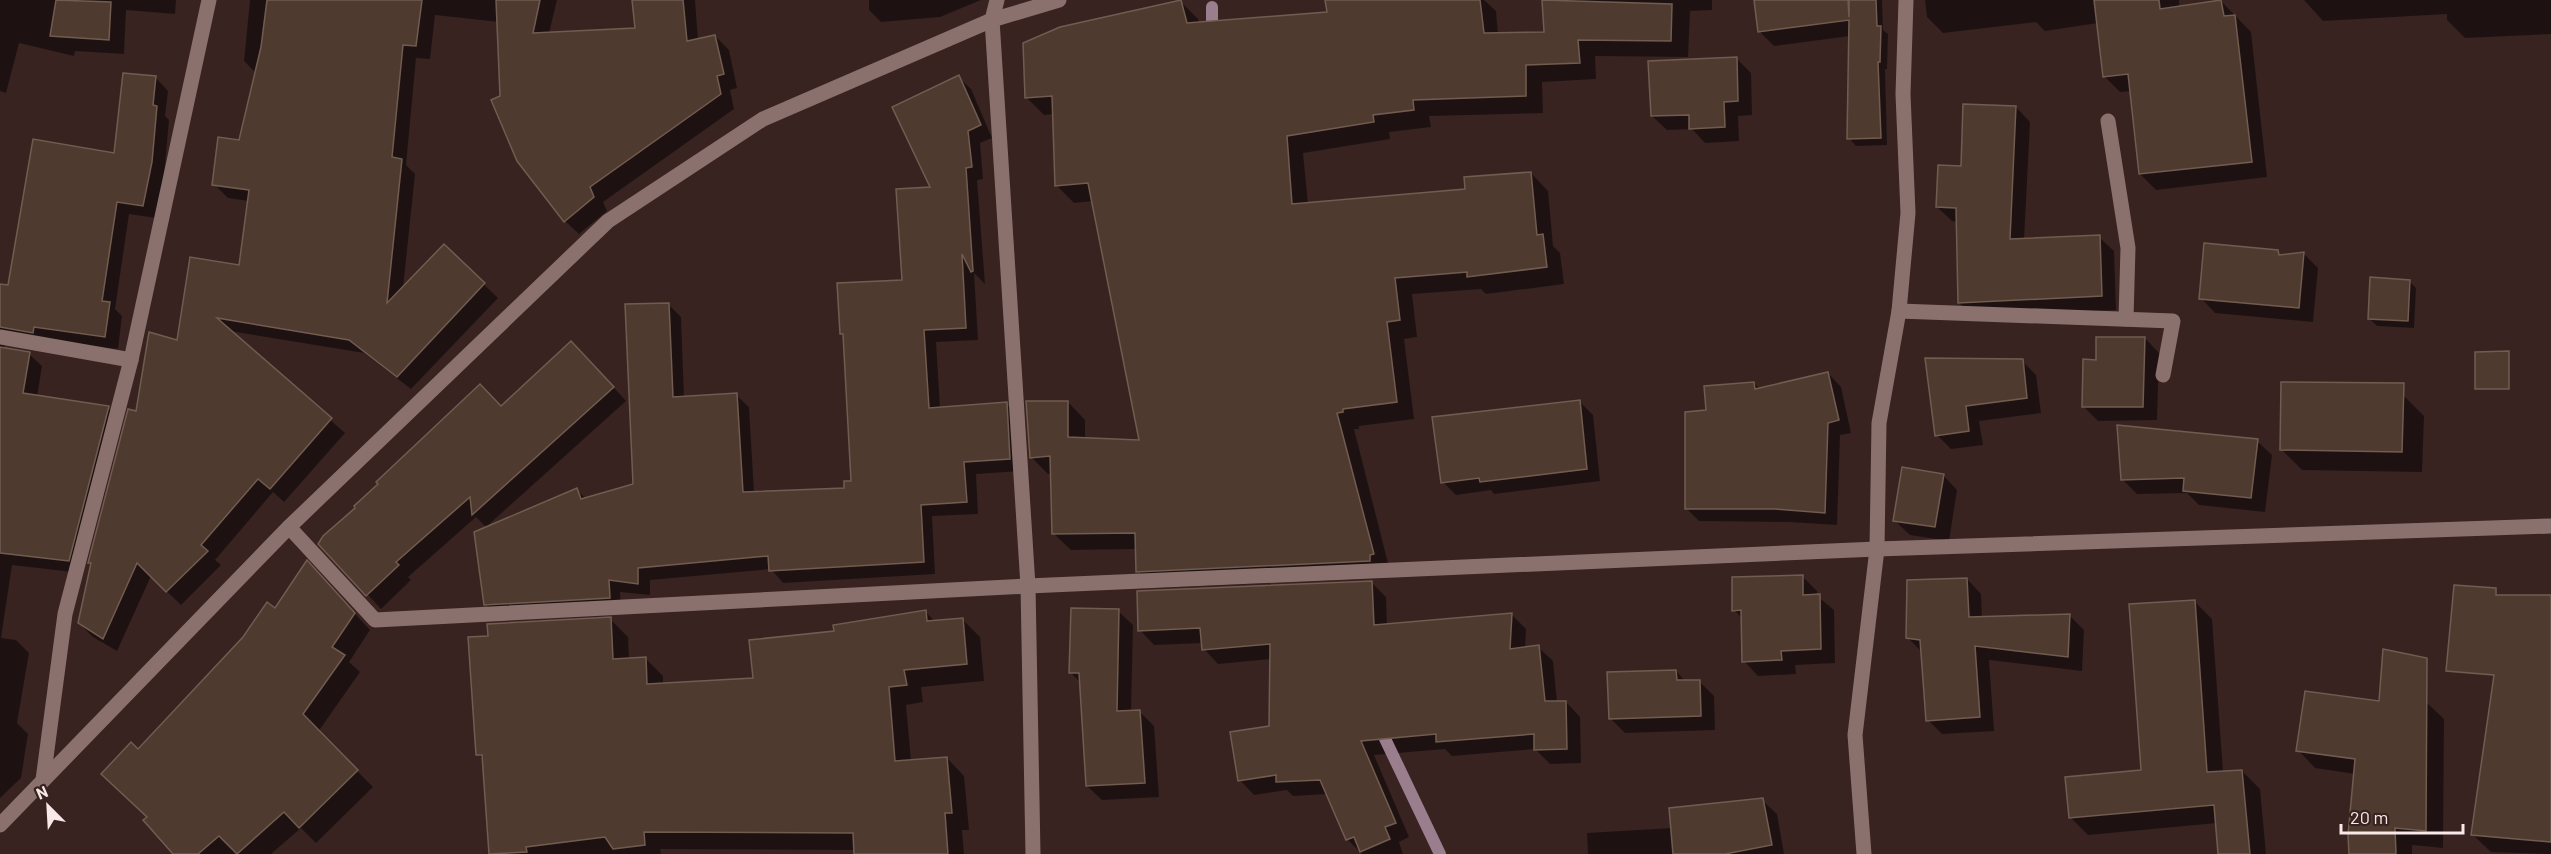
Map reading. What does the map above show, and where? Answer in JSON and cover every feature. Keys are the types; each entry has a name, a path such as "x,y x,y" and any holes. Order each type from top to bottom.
{"street":[{"path":"44,780 65,614 131,360 209,0"},
{"path":"997,0 992,20 1028,586 1034,854"},
{"path":"0,825 289,527 608,221 763,119 992,20 1059,0"},
{"path":"1864,854 1856,735 1877,549 1879,423 1899,310 1908,213 1903,94 1906,0"},
{"path":"2108,121 2128,249 2126,319"},
{"path":"1899,310 2173,321 2163,375"},
{"path":"0,337 131,360"},
{"path":"289,527 375,620 1028,586 1877,549 2551,526"}],"building":[{"path":"56,0 111,2 109,40 50,36"},
{"path":"267,0 422,0 416,46 403,45 392,157 402,159 387,303 444,244 485,283 397,377 349,340 217,318 332,418 270,489 258,479 201,545 208,551 166,592 137,563 103,639 78,623 91,563 88,563 128,409 136,411 149,332 177,340 190,257 239,265 249,190 212,185 218,137 239,140 261,47"},
{"path":"496,0 540,0 533,33 635,28 632,0 683,0 687,41 715,35 724,74 717,76 721,94 590,187 594,197 564,222 517,161 491,100 500,96"},
{"path":"1181,0 1187,23 1327,12 1325,0 1480,0 1484,33 1544,32 1542,0 1672,4 1671,41 1578,40 1580,63 1526,65 1526,96 1413,100 1414,110 1373,115 1374,122 1287,136 1292,204 1465,189 1464,177 1531,172 1537,235 1543,234 1547,267 1467,277 1467,272 1395,278 1400,320 1387,322 1397,402 1343,409 1343,412 1337,413 1374,554 1370,555 1370,561 1136,572 1135,533 1052,534 1050,456 1030,458 1026,401 1068,401 1068,437 1139,440 1088,183 1055,186 1052,96 1025,98 1023,43 1060,27"},
{"path":"1754,0 1848,0 1849,17 1849,0 1876,0 1877,26 1881,26 1880,62 1878,62 1881,138 1847,139 1849,20 1758,32"},
{"path":"2094,0 2159,0 2160,9 2221,0 2224,16 2235,15 2252,162 2139,174 2128,74 2103,77"},
{"path":"1737,57 1738,101 1724,102 1725,127 1689,129 1689,115 1651,116 1648,61"},
{"path":"123,73 156,76 153,105 157,106 152,162 143,206 117,202 102,301 110,302 105,337 34,327 33,333 0,327 0,284 8,285 33,139 114,153"},
{"path":"959,75 981,125 968,131 972,167 966,168 973,271 971,272 962,254 966,328 924,330 929,408 1007,402 1010,459 964,462 967,502 921,505 924,562 769,571 768,556 638,568 638,584 609,580 610,598 484,605 474,532 577,488 581,499 633,484 625,304 669,303 673,397 737,393 743,492 844,488 844,481 851,481 843,334 840,334 837,283 902,280 896,189 930,187 892,107"},
{"path":"1963,104 2016,106 2010,239 2100,235 2102,296 1958,303 1956,208 1936,207 1938,165 1961,166"},
{"path":"2204,243 2278,250 2279,255 2304,252 2299,308 2199,299"},
{"path":"2370,277 2410,280 2408,321 2368,319"},
{"path":"2096,337 2145,337 2143,407 2082,407 2083,359 2096,360"},
{"path":"571,341 614,387 472,515 470,497 396,562 399,565 366,596 318,544 323,536 355,508 354,506 378,484 376,482 480,384 501,406"},
{"path":"0,347 30,352 23,393 109,406 69,561 0,553"},
{"path":"2509,351 2509,389 2475,389 2475,352"},
{"path":"1925,358 2023,359 2027,398 1966,406 1969,431 1935,436"},
{"path":"1828,372 1839,420 1828,423 1825,513 1775,509 1685,509 1685,412 1706,410 1704,386 1754,382 1755,389"},
{"path":"2281,382 2404,383 2402,452 2280,450"},
{"path":"1580,400 1587,469 1480,482 1479,478 1441,483 1432,417"},
{"path":"2117,425 2258,439 2251,498 2183,491 2184,478 2121,480"},
{"path":"1902,467 1944,474 1935,527 1893,521"},
{"path":"307,560 355,613 332,647 345,655 303,714 358,770 299,828 284,812 237,854 219,836 198,854 173,854 143,820 147,817 101,774 131,742 138,749 243,637 267,602 275,608"},
{"path":"1803,575 1803,595 1820,594 1821,649 1781,651 1782,660 1742,662 1741,610 1732,611 1732,577"},
{"path":"1967,578 1969,617 2070,614 2068,657 1975,646 1980,717 1926,721 1920,640 1906,638 1907,580"},
{"path":"1372,581 1374,625 1512,613 1510,649 1539,645 1545,701 1566,701 1567,749 1534,750 1534,734 1436,742 1436,734 1361,741 1396,823 1385,827 1390,839 1360,852 1354,837 1346,840 1320,780 1276,782 1276,775 1238,781 1230,732 1269,726 1270,644 1202,650 1200,628 1138,631 1137,591"},
{"path":"2454,585 2496,588 2496,595 2551,595 2551,842 2471,835 2494,675 2446,671"},
{"path":"2195,600 2207,772 2242,770 2250,854 2218,854 2214,805 2069,818 2065,777 2141,770 2129,604"},
{"path":"1071,608 1119,609 1117,711 1140,710 1145,783 1086,786 1079,673 1069,673"},
{"path":"926,610 927,621 963,618 967,664 904,670 907,685 889,687 895,761 947,757 952,813 945,813 948,854 854,854 853,833 644,832 645,845 613,849 605,837 526,847 527,852 489,854 482,755 476,755 468,637 488,636 487,624 611,617 613,659 646,657 647,684 753,678 749,640 834,631 833,625"},
{"path":"2383,649 2427,658 2426,831 2395,828 2396,854 2349,854 2348,835 2355,759 2296,751 2305,691 2379,701"},
{"path":"1676,670 1677,680 1700,680 1701,716 1609,719 1607,672"},
{"path":"1763,798 1772,845 1725,854 1673,854 1669,808"}],"waterway":[{"path":"1212,7 1212,36"},
{"path":"1378,724 1440,854"}]}
